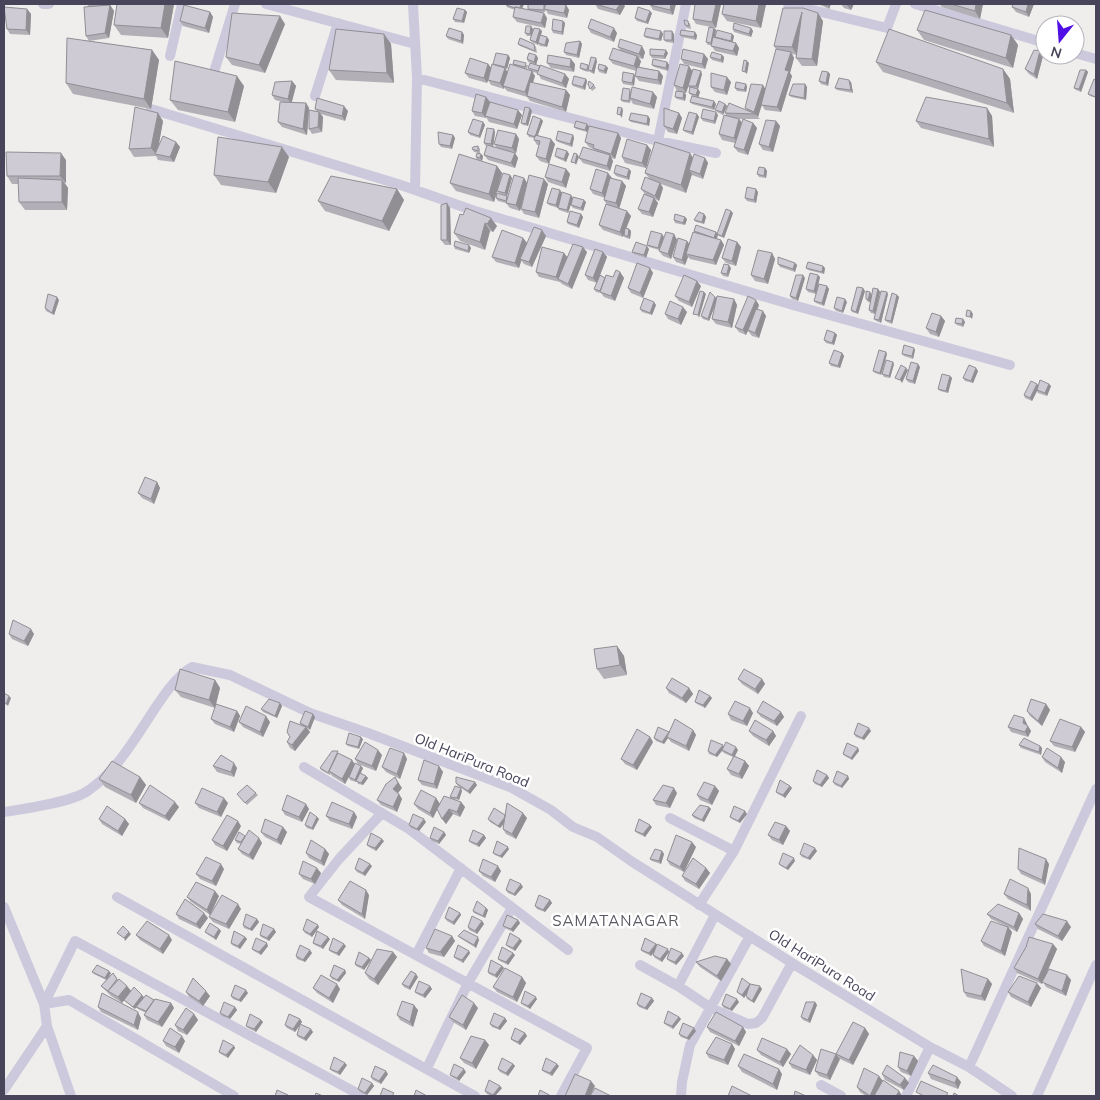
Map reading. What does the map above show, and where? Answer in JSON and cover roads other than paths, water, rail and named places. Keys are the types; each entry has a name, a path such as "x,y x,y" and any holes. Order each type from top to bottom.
{"street":[{"path":"43,4 49,4"},
{"path":"170,56 182,4"},
{"path":"214,72 235,4"},
{"path":"266,4 416,44"},
{"path":"413,4 417,78 415,190"},
{"path":"658,141 686,4"},
{"path":"788,4 887,28 896,4"},
{"path":"915,4 1035,41"},
{"path":"315,96 338,23"},
{"path":"417,78 658,141 716,153"},
{"path":"151,109 415,190 475,211 774,299 1010,365"},
{"name":"Old HariPura Road","path":"4,812 43,806 88,792 130,746 173,684 192,667 230,675 310,713 510,787 551,810 573,827 597,837 715,915 930,1047 968,1067 1012,1096"},
{"path":"699,905 734,850 801,716"},
{"path":"304,768 409,829 568,950"},
{"path":"968,1067 1096,789"},
{"path":"382,813 339,859 309,897 587,1048 561,1096"},
{"path":"670,818 734,850"},
{"path":"416,955 460,868"},
{"path":"117,897 475,1096"},
{"path":"4,907 44,1004 47,1026 71,1096"},
{"path":"427,1068 468,983 512,908"},
{"path":"678,986 715,915"},
{"path":"681,1096 690,1045 750,936"},
{"path":"44,1004 75,941 362,1096"},
{"path":"640,965 678,986 711,1008 748,1024 756,1023 762,1018 792,963"},
{"path":"1037,1096 1096,965"},
{"path":"44,1004 69,1000 234,1096"},
{"path":"4,1090 47,1026"},
{"path":"906,1096 930,1047"},
{"path":"821,1084 842,1096"}],"district":[{"name":"SAMATANAGAR","path":"616,920"}]}
